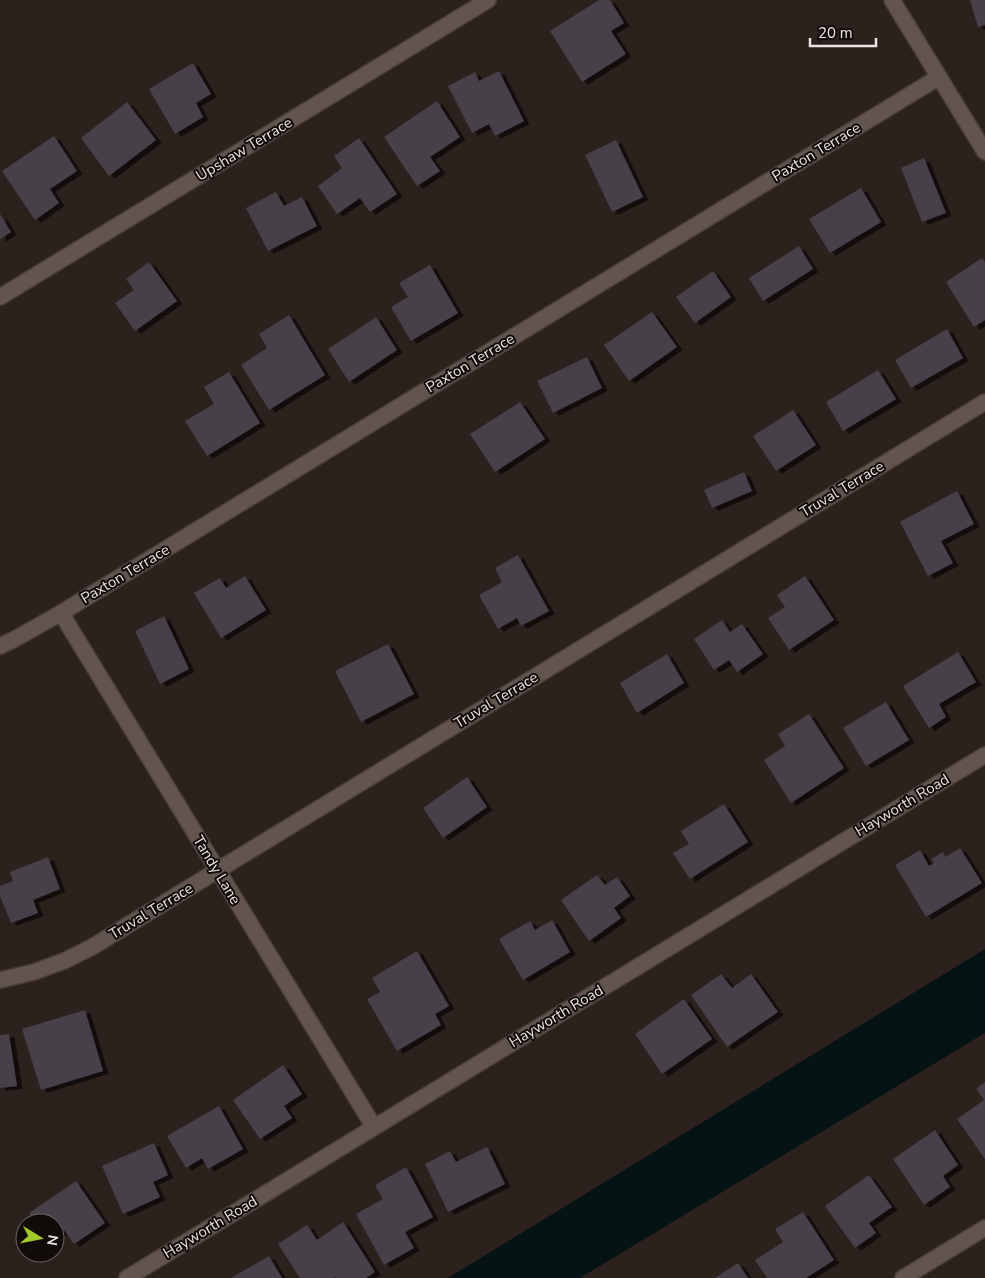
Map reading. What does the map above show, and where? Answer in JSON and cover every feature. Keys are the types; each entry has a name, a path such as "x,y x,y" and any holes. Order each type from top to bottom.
{"street":[{"name":"Upshaw Terrace","path":"0,297 488,0"},
{"path":"892,0 985,152"},
{"name":"Paxton Terrace","path":"0,646 61,613 939,77"},
{"name":"Truval Terrace","path":"0,980 34,972 64,961 92,947 985,402"},
{"name":"Tandy Lane","path":"61,613 374,1127"},
{"name":"Hayworth Road","path":"127,1278 985,755"},
{"path":"903,1278 985,1228"}],"shaded area":[{"path":"985,949 985,1033 580,1278 448,1278"}],"building":[{"path":"599,0 610,0 624,23 611,31 626,54 582,82 550,31"},
{"path":"970,0 985,0 985,25 978,27"},
{"path":"193,63 211,94 196,103 203,117 175,134 149,89"},
{"path":"499,71 524,121 495,136 489,124 472,133 448,86 475,72 479,81"},
{"path":"437,101 460,137 430,157 440,171 417,186 384,137"},
{"path":"127,102 156,140 109,176 81,138"},
{"path":"54,136 77,171 50,189 59,203 35,220 2,171"},
{"path":"359,138 397,194 370,212 360,198 337,214 318,186 342,168 334,156"},
{"path":"616,140 643,197 612,212 585,155"},
{"path":"924,158 946,213 922,222 901,168"},
{"path":"861,188 881,222 830,253 809,219"},
{"path":"276,192 284,206 302,197 317,226 268,251 246,208"},
{"path":"0,214 11,232 0,239"},
{"path":"799,246 813,269 763,301 749,278"},
{"path":"982,258 985,262 985,320 974,327 946,282"},
{"path":"149,262 177,301 135,331 115,303 134,290 126,279"},
{"path":"430,265 458,313 411,341 391,307 408,297 399,283"},
{"path":"713,271 731,297 695,323 676,297"},
{"path":"652,312 677,347 629,381 604,345"},
{"path":"289,315 325,375 269,410 241,365 267,348 259,334"},
{"path":"376,317 397,350 349,382 328,349"},
{"path":"947,329 963,358 911,388 895,360"},
{"path":"587,357 602,388 553,413 537,381"},
{"path":"878,370 896,399 843,431 826,402"},
{"path":"229,372 260,423 207,456 185,421 214,404 204,387"},
{"path":"520,402 545,439 495,472 470,434"},
{"path":"793,410 816,445 776,471 753,436"},
{"path":"744,472 752,491 712,508 704,490"},
{"path":"957,491 974,524 941,541 953,563 928,576 900,522"},
{"path":"518,555 549,611 521,626 517,618 498,629 479,595 502,582 495,568"},
{"path":"245,576 266,610 221,638 194,593 220,578 226,588"},
{"path":"805,576 834,620 789,650 768,618 785,607 777,595"},
{"path":"164,616 189,669 160,684 135,631"},
{"path":"722,620 730,632 742,624 763,654 737,672 729,660 714,670 694,639"},
{"path":"388,644 414,694 361,722 335,671"},
{"path":"958,652 976,682 939,704 946,717 929,728 903,686"},
{"path":"667,654 684,683 637,713 620,683"},
{"path":"886,702 909,740 866,766 843,728"},
{"path":"809,714 844,768 791,803 764,760 785,746 778,734"},
{"path":"467,777 487,807 443,838 423,808"},
{"path":"724,804 748,842 690,879 673,853 689,844 681,831"},
{"path":"960,848 982,883 926,917 895,865 920,850 929,866 934,863 931,859 943,852 945,857"},
{"path":"48,857 60,889 33,900 38,913 11,923 0,896 0,886 13,881 10,872"},
{"path":"597,875 605,885 617,877 630,896 614,908 621,918 589,941 561,900"},
{"path":"552,920 570,952 523,980 499,939 530,921 535,930"},
{"path":"417,951 449,1006 435,1014 441,1025 397,1051 367,999 380,992 372,978"},
{"path":"721,974 732,988 751,974 778,1012 727,1047 691,995"},
{"path":"684,999 712,1039 662,1074 635,1034"},
{"path":"85,1010 103,1071 41,1090 22,1029"},
{"path":"9,1034 17,1086 0,1088 0,1035"},
{"path":"283,1065 302,1094 284,1106 292,1118 260,1139 233,1100"},
{"path":"985,1082 985,1159 957,1119 984,1100 976,1089"},
{"path":"219,1106 243,1149 208,1169 202,1158 186,1168 167,1136"},
{"path":"935,1130 958,1165 943,1176 950,1187 924,1205 893,1159"},
{"path":"154,1143 168,1175 153,1182 160,1197 123,1214 102,1166"},
{"path":"487,1147 505,1184 448,1212 425,1164 450,1151 456,1162"},
{"path":"406,1167 433,1217 405,1232 414,1248 384,1265 356,1214 383,1199 375,1185"},
{"path":"869,1175 892,1207 869,1223 876,1233 855,1248 825,1206"},
{"path":"76,1181 105,1223 74,1244 65,1231 65,1213 29,1213"},
{"path":"803,1212 834,1260 806,1278 767,1278 755,1260 783,1242 775,1229"},
{"path":"343,1222 375,1272 366,1278 300,1278 278,1244 307,1225 317,1240"},
{"path":"269,1256 282,1278 231,1278"},
{"path":"738,1263 748,1278 715,1278"}]}
